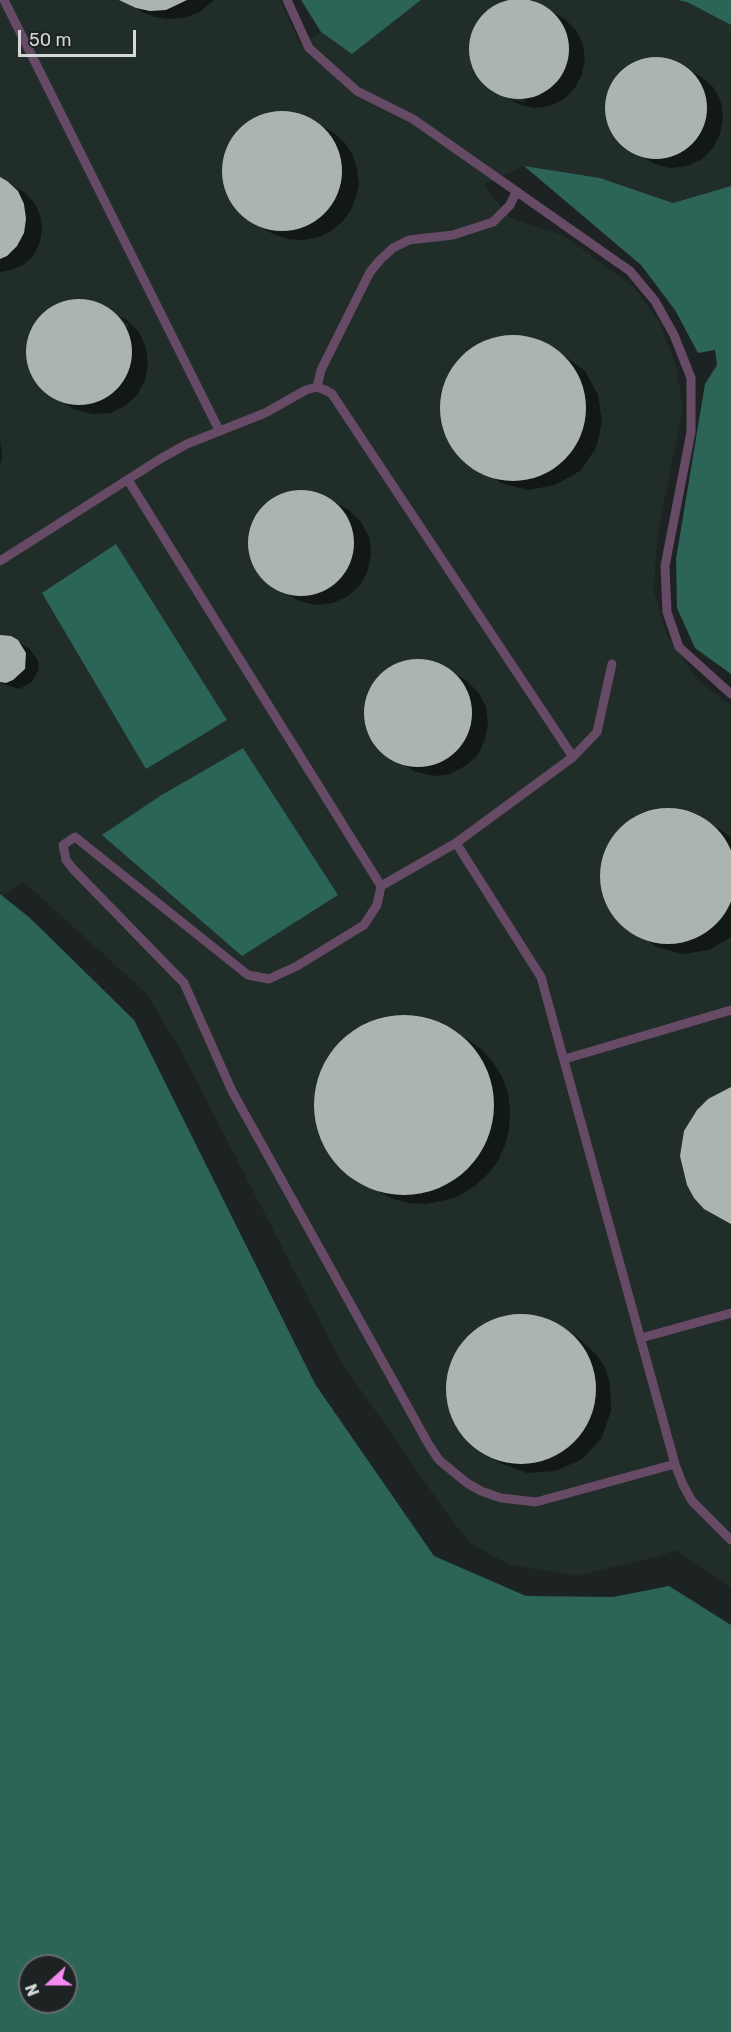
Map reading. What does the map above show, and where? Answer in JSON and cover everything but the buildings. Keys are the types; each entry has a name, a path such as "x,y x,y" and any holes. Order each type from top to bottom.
{"lane":[{"path":"3,0 219,430"},
{"path":"287,0 309,48 357,91 413,119 630,271 655,301 674,335 691,378 691,432 665,566 667,612 679,647 731,694"},
{"path":"317,387 321,370 370,272 380,260 393,248 409,240 453,235 493,222 510,205 516,192"},
{"path":"0,561 159,459 219,430 265,413 306,390 317,387 332,394 573,757"},
{"path":"128,480 381,886 377,905 364,925 297,966 269,979 248,975 75,837 63,845 66,860 184,983 232,1091 439,1460 467,1484 481,1491 501,1498 536,1502 675,1464"},
{"path":"381,886 456,843 573,757 597,732 612,664"},
{"path":"456,843 541,977 675,1464 692,1501 731,1540"},
{"path":"565,1059 731,1010"},
{"path":"641,1338 731,1313"}],"shaded area":[{"path":"0,0 280,0 300,44 321,32 352,54 421,0 677,0 687,2 731,25 731,186 673,203 600,178 524,166 484,185 510,218 563,235 634,287 659,321 676,366 683,407 657,537 654,592 667,635 698,681 731,705 731,1588 676,1550 576,1576 510,1565 471,1544 450,1518 340,1360 177,1043 145,992 24,882 0,898"},
{"path":"301,0 421,0 352,54 321,32"},
{"path":"677,0 731,0 731,25 687,2"},
{"path":"524,166 600,178 673,203 731,186 731,674 695,648 677,608 676,559 705,384 717,365 715,350 698,353 675,310 641,265"},
{"path":"116,544 227,720 146,769 42,593"},
{"path":"243,748 338,895 242,956 102,835 160,796"},
{"path":"0,894 30,918 134,1020 315,1384 434,1556 526,1596 613,1597 669,1586 731,1625 731,2032 0,2032"}]}
